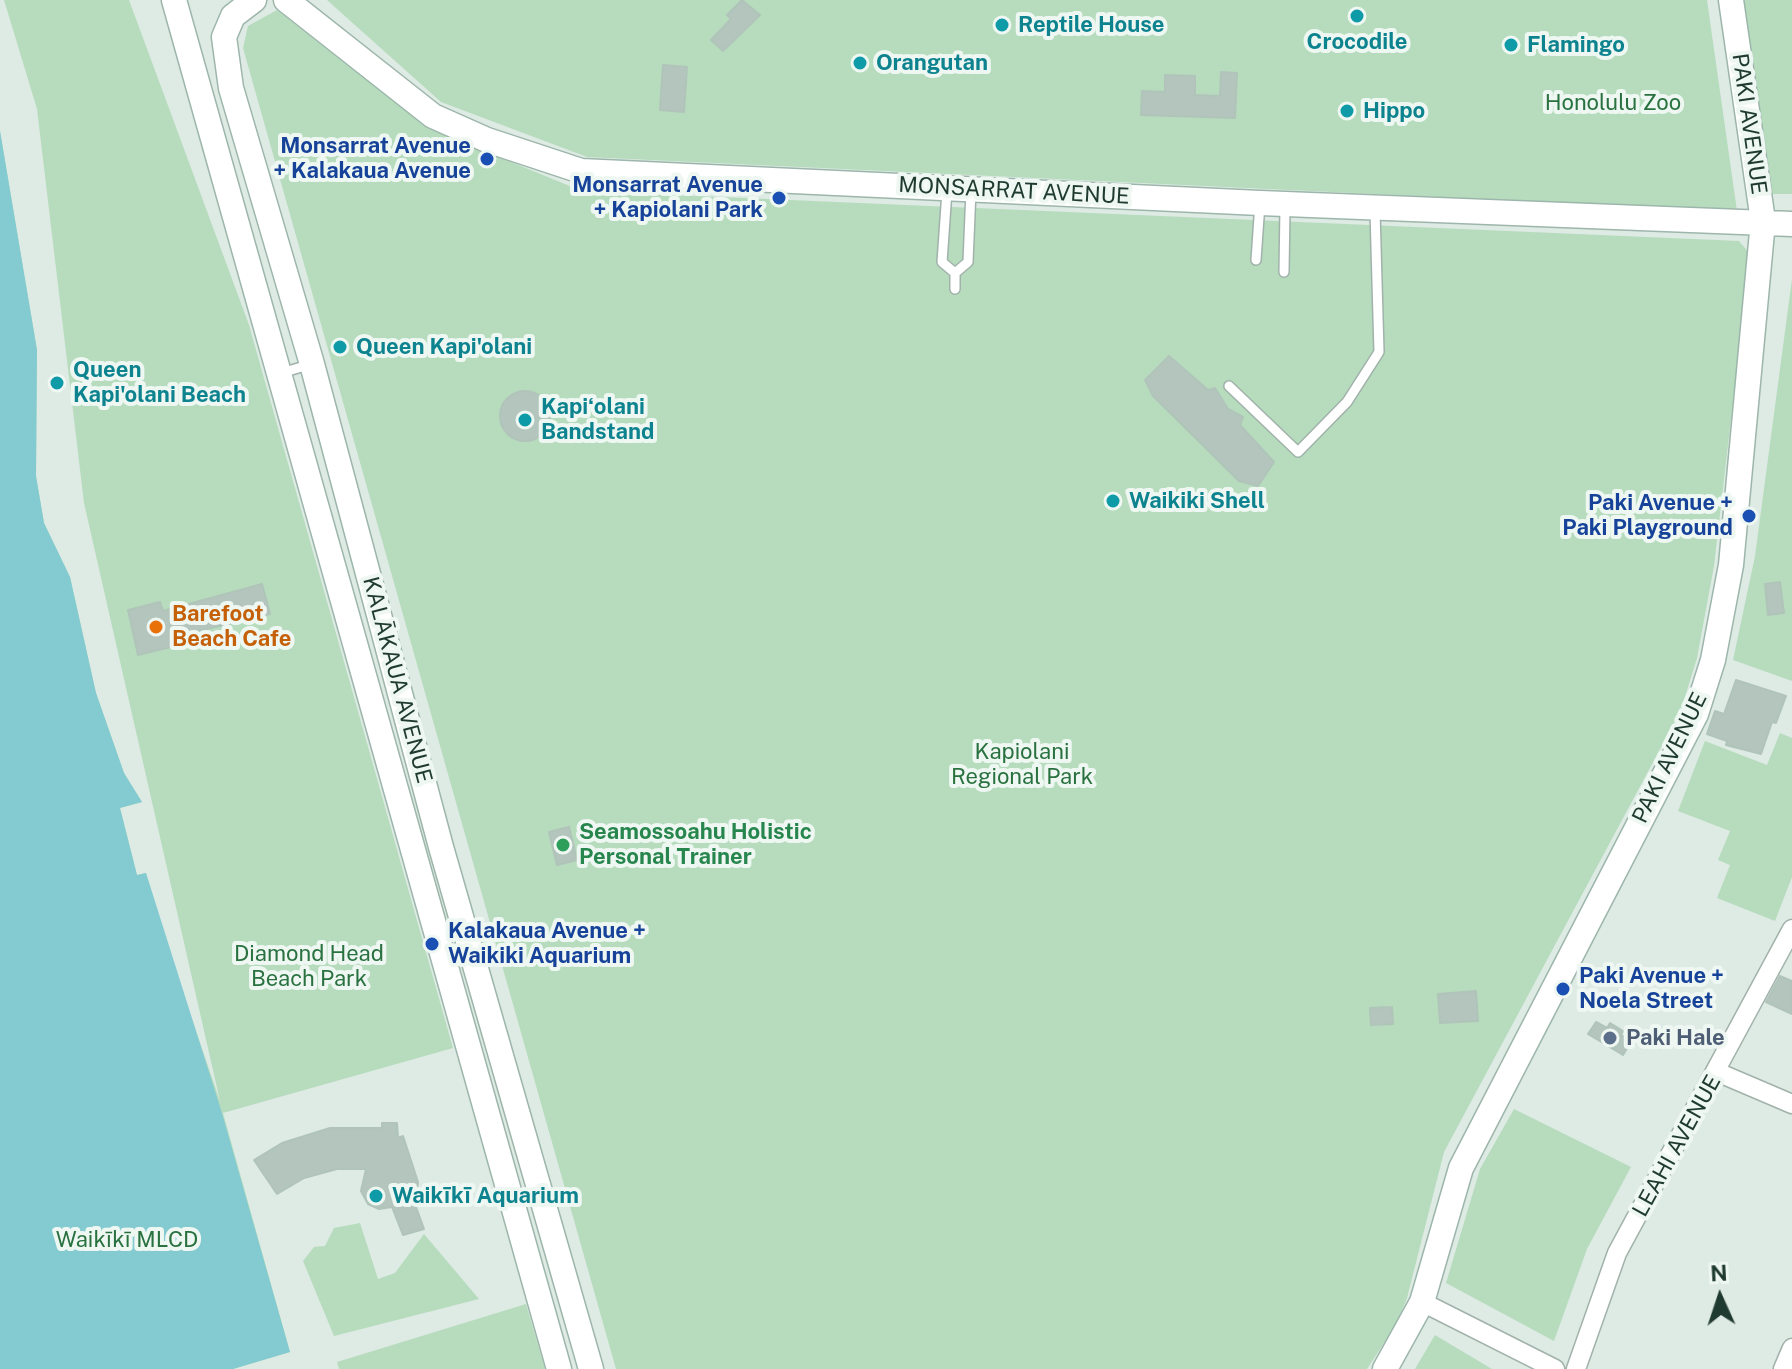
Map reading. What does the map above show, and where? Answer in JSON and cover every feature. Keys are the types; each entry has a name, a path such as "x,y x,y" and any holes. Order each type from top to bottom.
{"street":[{"name":"KALĀKAUA AVENUE","path":"174,0 559,1369"},
{"name":"KALĀKAUA AVENUE","path":"254,0 243,6 229,24 224,37 226,66 312,364 421,769 591,1369"},
{"name":"MONSARRAT AVENUE","path":"286,0 433,116 487,140 581,171 1792,224"},
{"name":"PAKI AVENUE","path":"1385,1369 1422,1302 1461,1168 1696,714 1713,660 1731,565 1763,221 1731,0"},
{"name":"LEAHI AVENUE","path":"1576,1369 1617,1253 1792,929"},
{"path":"1717,1072 1792,1104"},
{"path":"1422,1302 1555,1369"},
{"path":"1783,1369 1792,1348"}],"lane":[{"path":"955,289 955,273 942,262 959,189"},
{"path":"955,273 968,262 959,189"},
{"path":"1256,260 1260,203"},
{"path":"1284,272 1285,204"},
{"path":"1229,386 1298,452 1347,402 1379,352 1375,207"},
{"path":"281,373 312,364"},
{"path":"394,776 421,769"},
{"path":"487,1109 516,1100"}],"green space":[{"name":"Diamond Head Beach Park","path":"4,0 129,0 249,325 453,1048 223,1113 290,1352 233,1369 0,1369 0,131 37,350 36,476 44,523 70,577 96,693 124,773 142,802 120,808 137,875 146,873 168,949 220,1101 84,503 37,109"},
{"name":"Honolulu Zoo","path":"327,0 1707,0 1737,211 587,157 441,102"},
{"path":"1744,0 1792,0 1792,194 1772,194"},
{"name":"Kapiolani Regional Park","path":"277,10 428,128 582,191 1739,241 1750,254 1714,566 1697,658 1681,710 1444,1152 1407,1298 1397,1323 1367,1369 616,1369 243,48 248,26"},
{"path":"1792,279 1792,681 1733,660 1755,556"},
{"path":"1780,733 1792,738 1792,877 1775,921 1717,898 1730,865 1718,860 1730,831 1678,811 1705,741 1767,765"},
{"path":"1514,1109 1631,1167 1587,1249 1554,1341 1446,1283 1480,1169"},
{"path":"360,1223 378,1279 395,1273 424,1234 479,1299 334,1336 303,1261 314,1247 325,1246 334,1228"},
{"path":"526,1304 545,1369 339,1369 337,1362"},
{"path":"1435,1335 1492,1369 1415,1369"}],"water":[{"name":"Waikīkī MLCD","path":"0,131 37,350 36,476 44,523 70,577 96,693 124,773 142,802 120,808 137,875 146,873 222,1113 290,1352 233,1369 0,1369"}],"building":[{"path":"742,0 760,15 723,51 711,40 731,19 727,15"},
{"path":"663,65 687,67 684,112 660,110"},
{"path":"1221,72 1237,73 1235,118 1141,115 1142,91 1165,92 1165,75 1195,76 1195,95 1220,96"},
{"name":"Waikiki Shell","path":"1169,356 1208,390 1215,388 1228,409 1243,417 1240,425 1274,462 1258,486 1239,481 1153,396 1145,380"},
{"name":"Kapiʻolani Bandstand","path":"525,391 543,398 550,416 543,434 525,441 507,434 500,416 507,398"},
{"path":"1780,582 1784,613 1768,615 1765,584"},
{"path":"262,584 270,614 169,638 171,647 138,655 128,610 160,602 163,611"},
{"path":"1736,680 1786,696 1776,723 1772,722 1761,754 1726,745 1727,741 1707,734 1715,711 1724,714"},
{"path":"569,827 577,860 557,865 549,832"},
{"path":"1780,976 1792,981 1792,1014 1766,1002"},
{"path":"1476,991 1478,1021 1440,1023 1438,994"},
{"path":"1392,1007 1393,1024 1371,1025 1370,1008"},
{"name":"Paki Hale","path":"1596,1022 1607,1028 1610,1023 1623,1031 1621,1035 1631,1041 1623,1055 1588,1034"},
{"path":"382,1123 397,1123 398,1138 403,1136 418,1182 416,1207 424,1229 403,1235 392,1207 379,1209 368,1204 361,1191 366,1169 337,1169 304,1178 277,1194 254,1160 282,1143 330,1128 382,1128"}],"place":[{"name":"Crocodile","path":"1357,16"},
{"name":"Reptile House","path":"1002,25"},
{"name":"Flamingo","path":"1511,45"},
{"name":"Orangutan","path":"860,63"},
{"name":"Hippo","path":"1347,111"},
{"name":"Monsarrat Avenue + Kalakaua Avenue","path":"487,159"},
{"name":"Monsarrat Avenue + Kapiolani Park","path":"779,198"},
{"name":"Queen Kapi'olani","path":"340,347"},
{"name":"Queen Kapi'olani Beach","path":"57,383"},
{"name":"Kapiʻolani Bandstand","path":"525,420"},
{"name":"Waikiki Shell","path":"1113,501"},
{"name":"Paki Avenue + Paki Playground","path":"1749,516"},
{"name":"Barefoot Beach Cafe","path":"156,627"},
{"name":"Seamossoahu Holistic Personal Trainer","path":"563,845"},
{"name":"Kalakaua Avenue + Waikiki Aquarium","path":"432,944"},
{"name":"Paki Avenue + Noela Street","path":"1563,989"},
{"name":"Paki Hale","path":"1610,1038"},
{"name":"Waikīkī Aquarium","path":"376,1196"}]}
